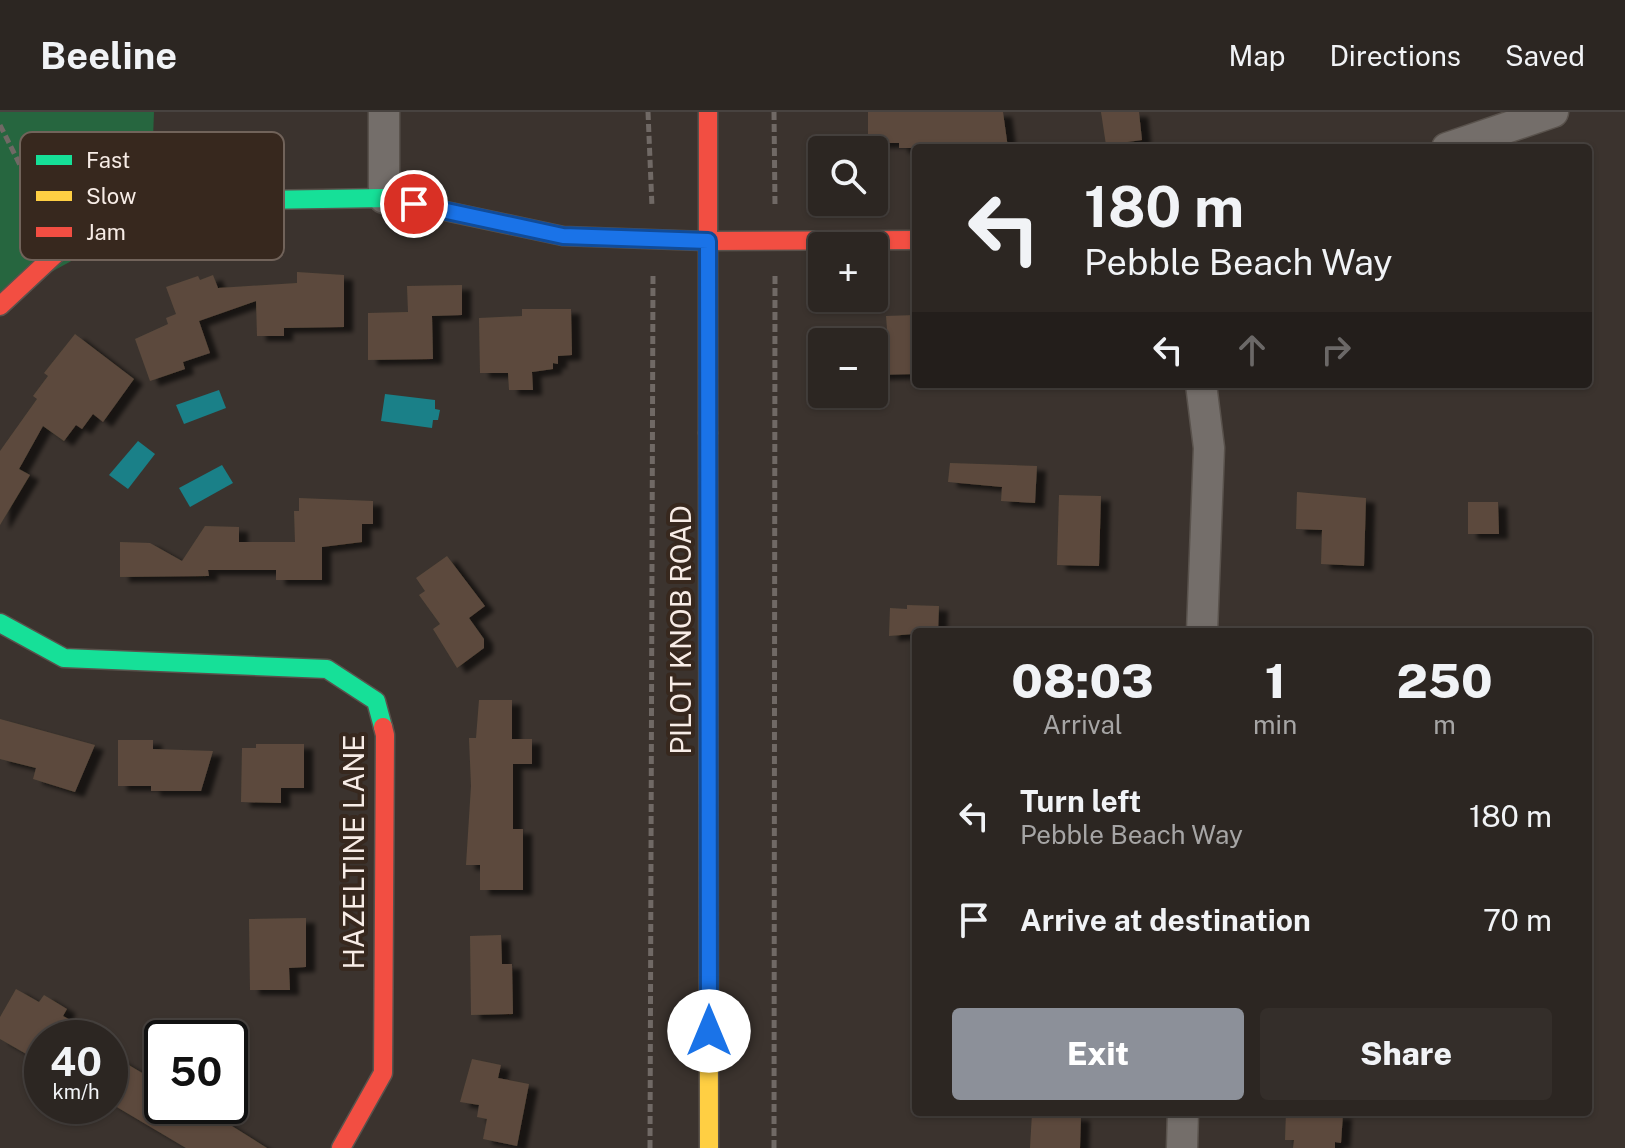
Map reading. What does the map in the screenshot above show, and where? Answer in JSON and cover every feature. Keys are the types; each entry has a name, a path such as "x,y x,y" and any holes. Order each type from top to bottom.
{"street":[{"path":"384,112 384,198"},
{"name":"PILOT KNOB ROAD","path":"708,112 709,1148"},
{"path":"1459,144 1553,112"},
{"path":"284,200 384,198 563,236 708,241 912,240"},
{"path":"0,306 49,260"},
{"path":"1202,388 1209,448 1202,628"},
{"name":"HAZELTINE LANE","path":"0,623 64,658 327,669 376,701 385,735 383,1073 341,1148"},
{"path":"1182,1148 1183,1116"}],"path":[{"path":"648,112 653,239 650,1148"},
{"path":"774,112 774,1148"},
{"path":"0,125 20,165"}],"green space":[{"path":"0,112 154,112 153,132 20,132 20,260 73,260 0,300"}],"water":[{"path":"219,390 226,408 184,424 176,405"},
{"path":"385,394 435,400 435,409 440,410 438,420 433,420 432,428 381,421"},
{"path":"138,441 155,454 128,489 109,475"},
{"path":"222,465 233,483 190,507 179,488"}],"building":[{"path":"868,112 1003,112 1007,144 912,144 912,148 899,148 899,143 888,143 888,136 868,136"},
{"path":"1101,112 1139,112 1142,140 1106,144"},
{"path":"297,272 344,275 344,327 284,328 284,336 257,336 256,301 199,321 210,353 183,362 185,369 150,381 135,339 168,324 166,318 176,314 166,287 198,276 200,280 213,275 218,288 297,283"},
{"path":"462,285 462,315 432,316 433,359 368,360 368,313 408,312 407,286"},
{"path":"522,309 571,309 572,355 558,356 558,364 553,363 553,369 532,372 533,390 509,390 508,373 480,373 479,318 522,316"},
{"path":"912,315 912,374 888,375 886,316"},
{"path":"75,334 134,379 103,422 93,414 82,429 76,425 64,441 43,426 19,469 30,475 0,525 0,451 37,399 33,396 48,376 44,373"},
{"path":"950,463 1037,466 1035,503 1001,501 1002,487 948,482"},
{"path":"1297,492 1366,498 1364,566 1321,564 1322,530 1296,529"},
{"path":"1059,495 1101,496 1099,566 1057,565"},
{"path":"299,498 373,501 373,524 362,524 362,542 322,547 322,580 276,580 276,570 208,570 209,576 120,577 120,542 150,543 182,561 205,526 239,527 239,542 295,542 294,511 299,511"},
{"path":"1468,502 1498,502 1499,534 1468,534"},
{"path":"447,556 485,606 469,618 484,639 484,648 457,668 433,629 440,624 419,595 425,591 416,578"},
{"path":"907,605 939,606 938,628 912,628 912,634 889,636 890,608 907,609"},
{"path":"479,700 512,700 512,739 532,739 532,764 513,764 513,829 523,829 523,890 480,890 480,865 466,865 471,786 469,738 476,738"},
{"path":"0,719 95,745 75,792 33,779 36,768 0,759"},
{"path":"118,740 153,740 153,749 213,751 201,791 151,791 151,786 118,786"},
{"path":"256,744 304,744 304,788 281,788 281,803 241,802 242,748 256,748"},
{"path":"306,918 306,967 289,968 290,990 250,990 249,919"},
{"path":"501,935 502,964 512,964 513,1014 471,1015 470,936"},
{"path":"16,989 39,1002 44,995 67,1009 63,1016 70,1020 24,1020 24,1053 0,1039 0,1017"},
{"path":"472,1059 501,1065 498,1078 529,1084 517,1146 483,1139 487,1119 477,1117 479,1105 460,1102"},
{"path":"128,1065 144,1074 144,1123 128,1114"},
{"path":"1032,1116 1081,1116 1080,1148 1030,1148"},
{"path":"1286,1116 1343,1116 1341,1143 1335,1142 1335,1148 1293,1148 1294,1140 1285,1140"},
{"path":"145,1124 229,1124 267,1148 186,1148"}],"traffic: fast":[{"path":"284,200 384,198 563,236 705,241"},
{"path":"0,623 64,658 327,669 376,701 383,727"}],"traffic: slow":[{"path":"708,433 709,1148"}],"traffic: jam":[{"path":"708,112 708,433"},
{"path":"705,241 912,240"},
{"path":"0,306 49,260"},
{"path":"341,1148 383,1073 383,727"}],"route":[{"path":"414,204 563,236 708,241 709,1031"}]}
